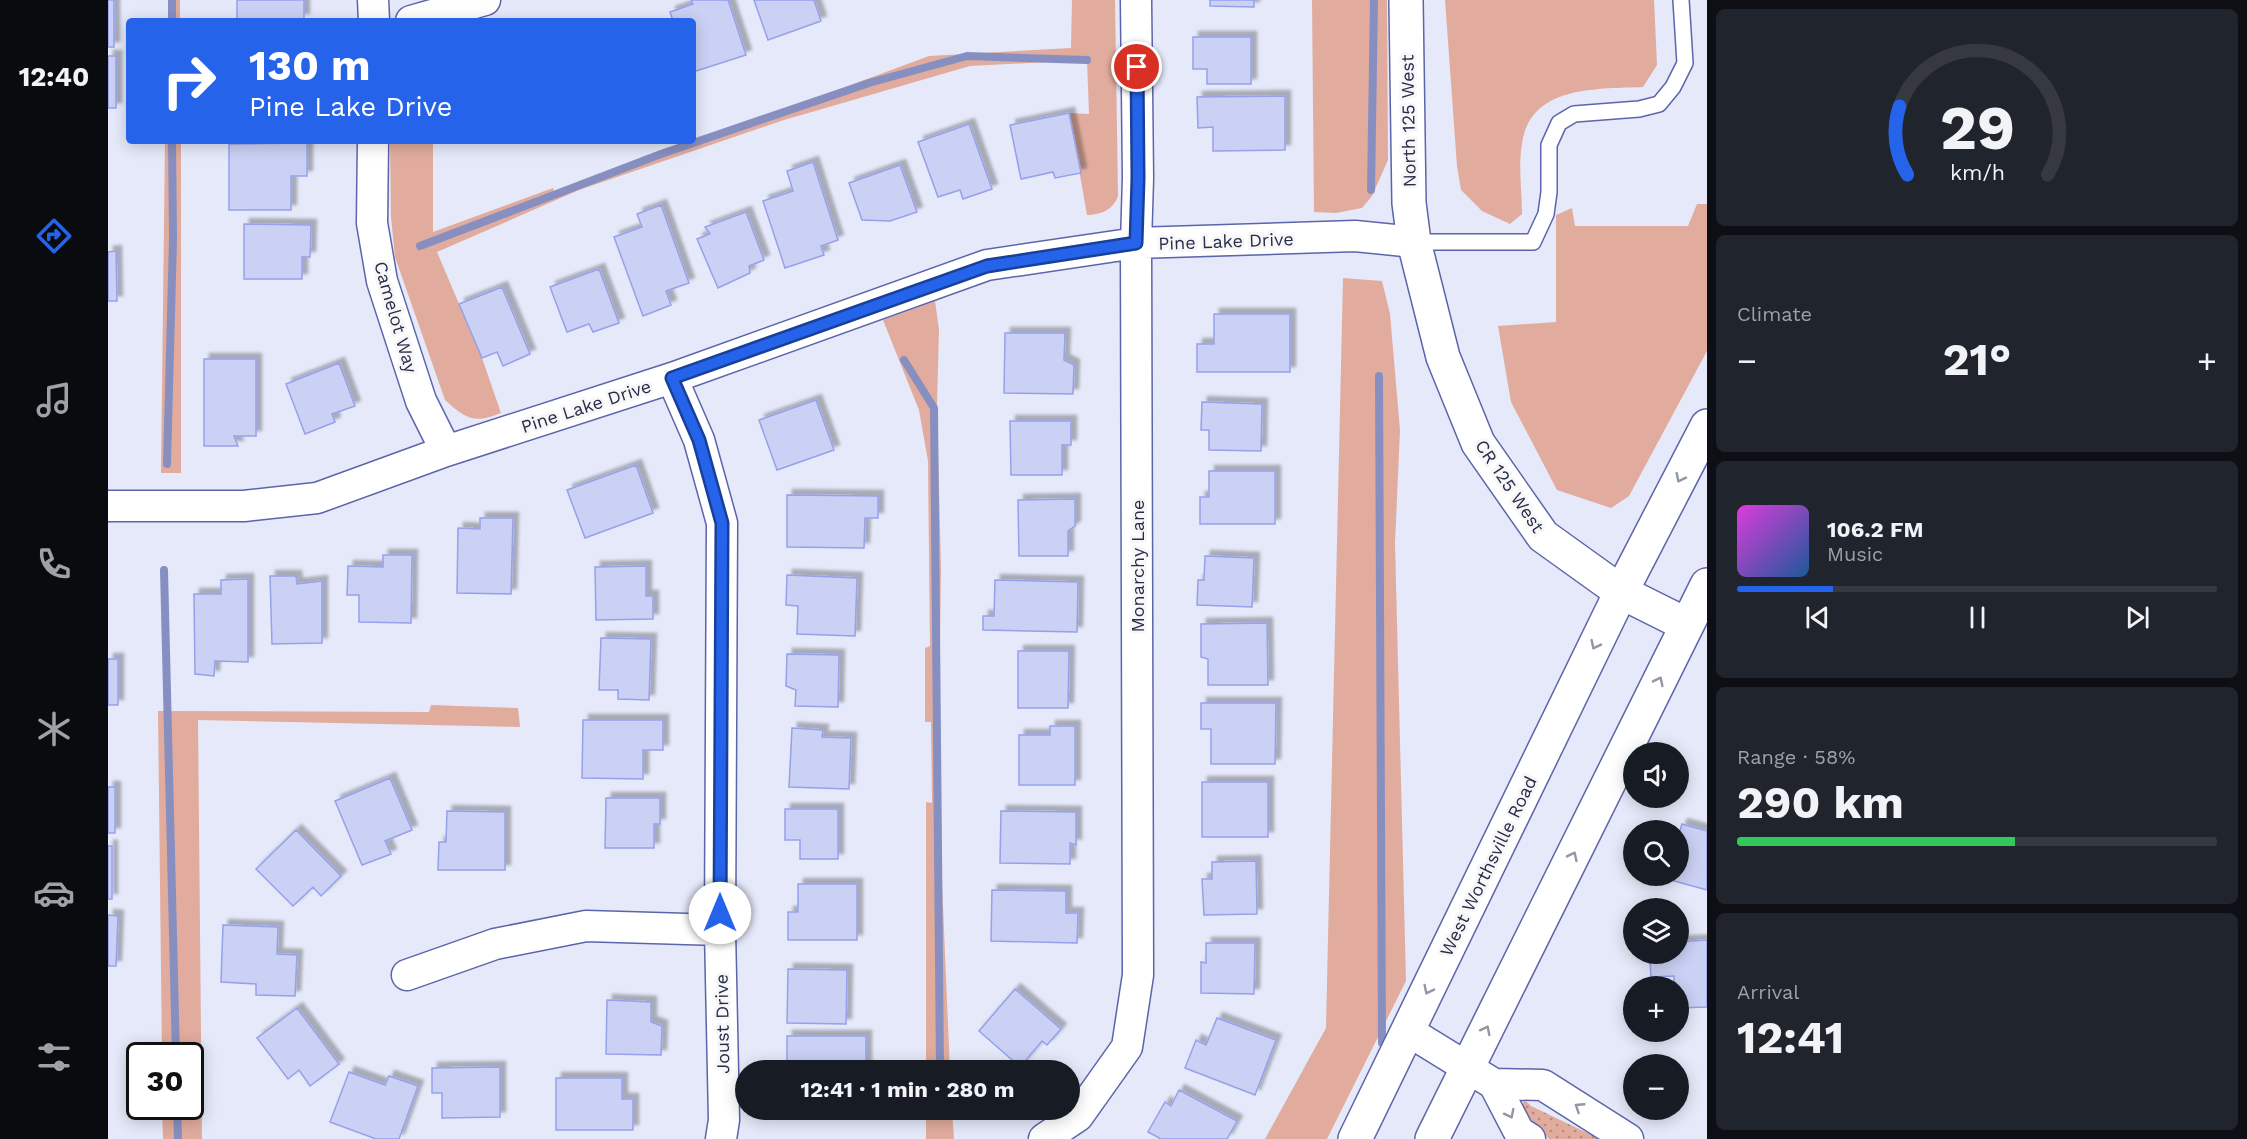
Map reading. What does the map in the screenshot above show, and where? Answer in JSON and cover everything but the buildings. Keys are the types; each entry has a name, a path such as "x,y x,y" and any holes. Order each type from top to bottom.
{"main road":[{"name":"North 125 West","path":"1406,0 1409,203 1414,243"},
{"name":"CR 125 West","path":"1414,243 1443,357 1478,442 1543,536 1621,592 1686,625"},
{"name":"West Worthsville Road","path":"1355,1139 1621,592 1707,426"},
{"path":"1432,1139 1481,1075 1686,625 1707,585"}],"street":[{"path":"373,0 374,18"},
{"path":"422,18 485,0"},
{"name":"Monarchy Lane","path":"1044,1139 1078,1116 1127,1047 1138,975 1136,0"},
{"name":"Camelot Way","path":"373,144 372,223 382,281 421,401 446,452"},
{"name":"Pine Lake Drive","path":"108,506 244,506 317,498 446,452 672,378 987,266 1136,243 1355,236 1414,243"},
{"name":"Joust Drive","path":"672,378 699,440 722,523 720,930 724,1120 721,1139"},
{"path":"407,975 495,944 586,926 720,930"},
{"path":"1408,1031 1481,1075 1543,1084 1628,1139"},
{"path":"1481,1075 1519,1132 1530,1139"}],"lane":[{"path":"1414,243 1533,242 1546,214 1549,192 1549,145 1559,123 1575,114 1639,109 1659,104 1673,87 1685,63 1681,0"}],"shaded area":[{"path":"168,0 180,0 180,18 168,18"},
{"path":"1072,0 1115,0 1118,196 1106,210 1087,215 1069,113 1089,114 1087,60 970,66 784,120 579,190 437,252 482,358 501,413 484,418 471,418 459,412 445,400 395,257 391,217 390,144 433,144 433,232 553,188 555,195 929,56 1071,48"},
{"path":"1312,0 1387,0 1388,160 1372,196 1362,208 1336,213 1314,212"},
{"path":"1445,0 1654,0 1657,65 1643,87 1606,88 1568,94 1538,110 1528,125 1521,152 1522,214 1510,224 1482,211 1461,190 1457,166"},
{"path":"165,144 181,144 181,473 161,473"},
{"path":"1697,204 1707,204 1707,351 1629,496 1611,508 1557,490 1511,402 1498,326 1556,322 1556,215 1572,208 1575,226 1688,226"},
{"path":"1343,278 1382,281 1390,314 1400,430 1395,543 1406,981 1327,1139 1265,1139 1326,1028"},
{"path":"935,301 939,330 937,403 941,569 938,789 950,1060 926,1060 926,802 932,803 931,722 925,722 925,648 930,646 928,461 919,410 883,320"},
{"path":"431,705 518,708 520,727 198,720 201,1042 162,1042 158,711 429,712"},
{"path":"1525,1100 1531,1106 1600,1139 1549,1139 1520,1108"},
{"path":"162,1120 202,1120 202,1139 163,1139"},
{"path":"926,1120 953,1120 954,1139 926,1139"}],"waterway":[{"path":"172,0 172,18"},
{"path":"1371,190 1374,0"},
{"path":"696,142 869,83 967,56 1087,60"},
{"path":"167,464 173,239 172,144"},
{"path":"420,246 690,144"},
{"path":"904,360 934,408 940,1060"},
{"path":"1379,376 1382,1043"},
{"path":"164,570 176,1042"},
{"path":"177,1120 178,1139"}],"route":[{"path":"720,913 722,523 699,440 672,378 987,266 1136,243 1137,67"}]}
